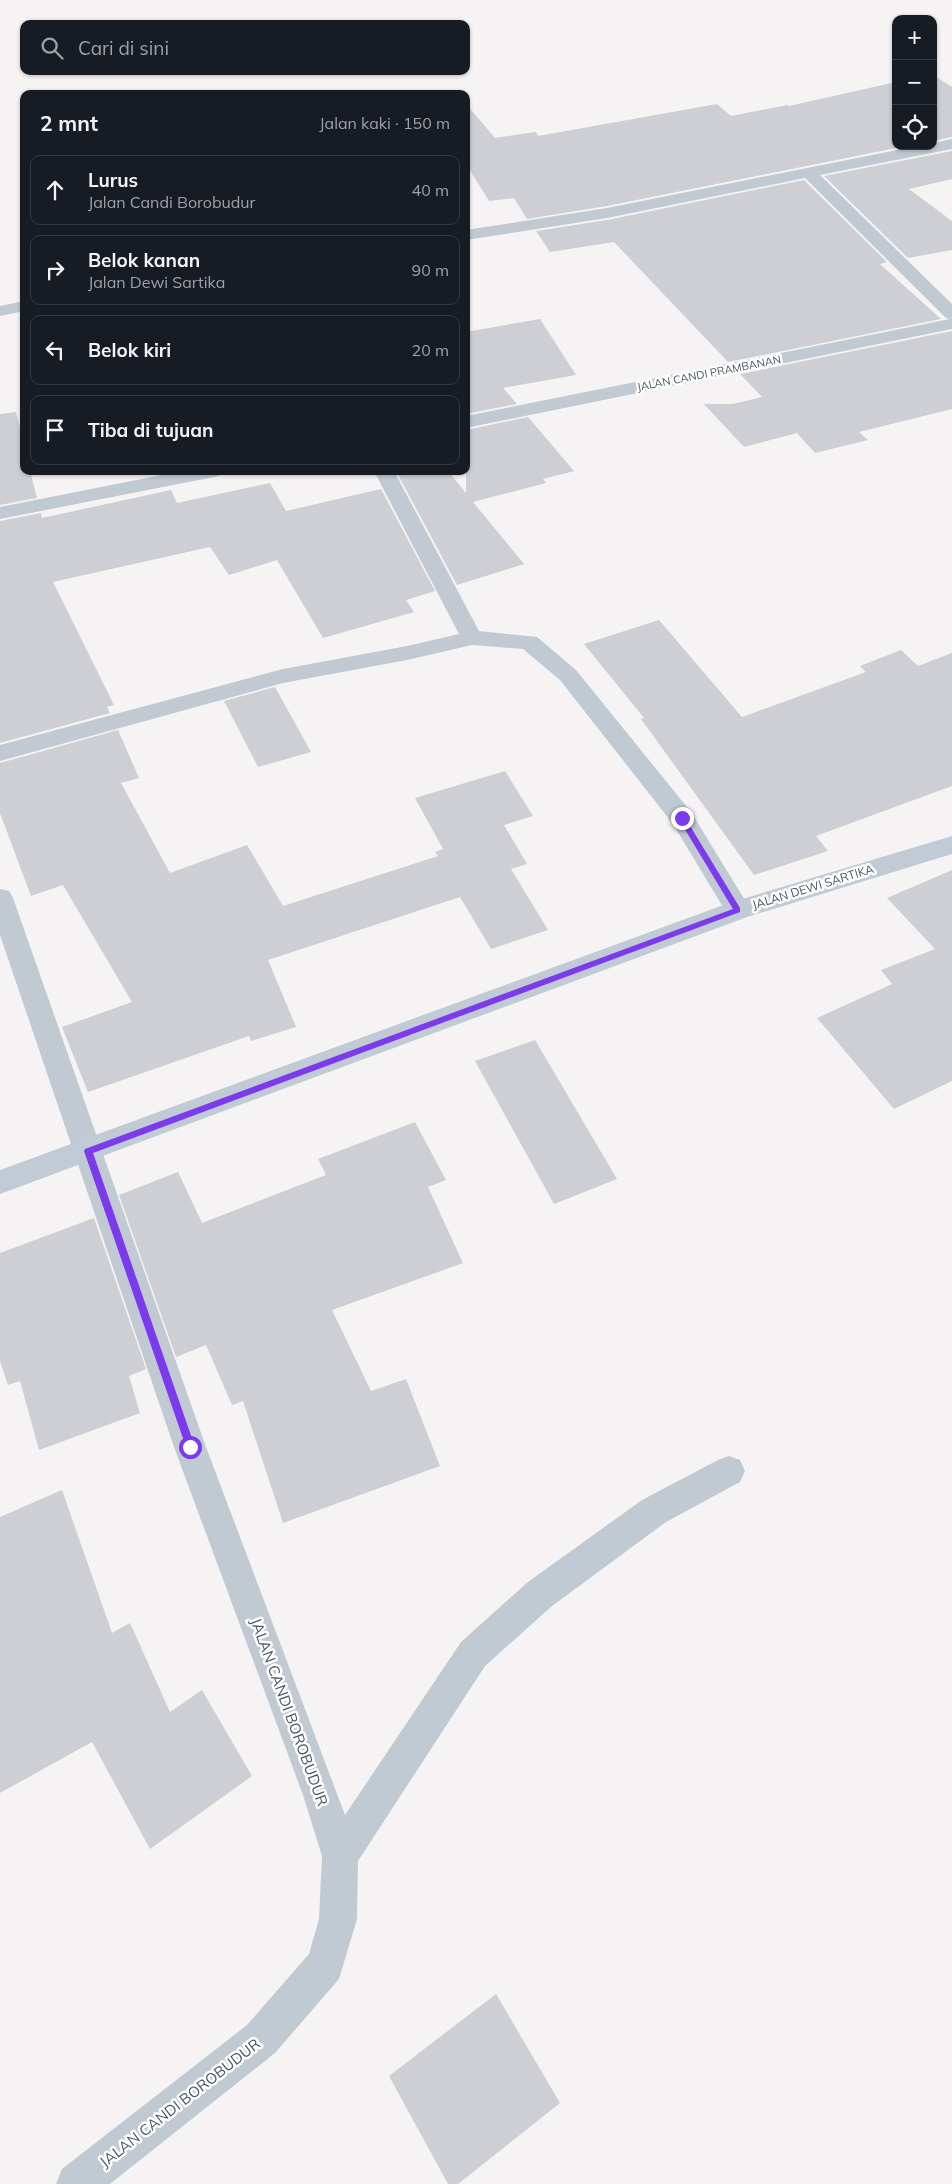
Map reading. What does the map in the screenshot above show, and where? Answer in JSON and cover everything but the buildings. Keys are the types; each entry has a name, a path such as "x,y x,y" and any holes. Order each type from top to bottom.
{"street":[{"path":"470,234 608,214 952,144"},
{"path":"809,173 952,314"},
{"path":"0,311 20,307"},
{"name":"JALAN CANDI PRAMBANAN","path":"470,421 952,324"},
{"path":"0,513 194,475"},
{"path":"386,475 472,638"},
{"path":"0,753 282,676 472,638 529,642 568,675 682,818 738,910"},
{"name":"JALAN DEWI SARTIKA","path":"0,1182 738,910 952,846"},
{"name":"JALAN CANDI BOROBUDUR","path":"0,898 190,1447 321,1795 340,1856 338,1918 325,1965 261,2039 78,2184"},
{"path":"340,1856 473,1654 540,1594 654,1511 729,1471"}],"route":[{"path":"190,1447 88,1151 738,910 682,818"}]}
